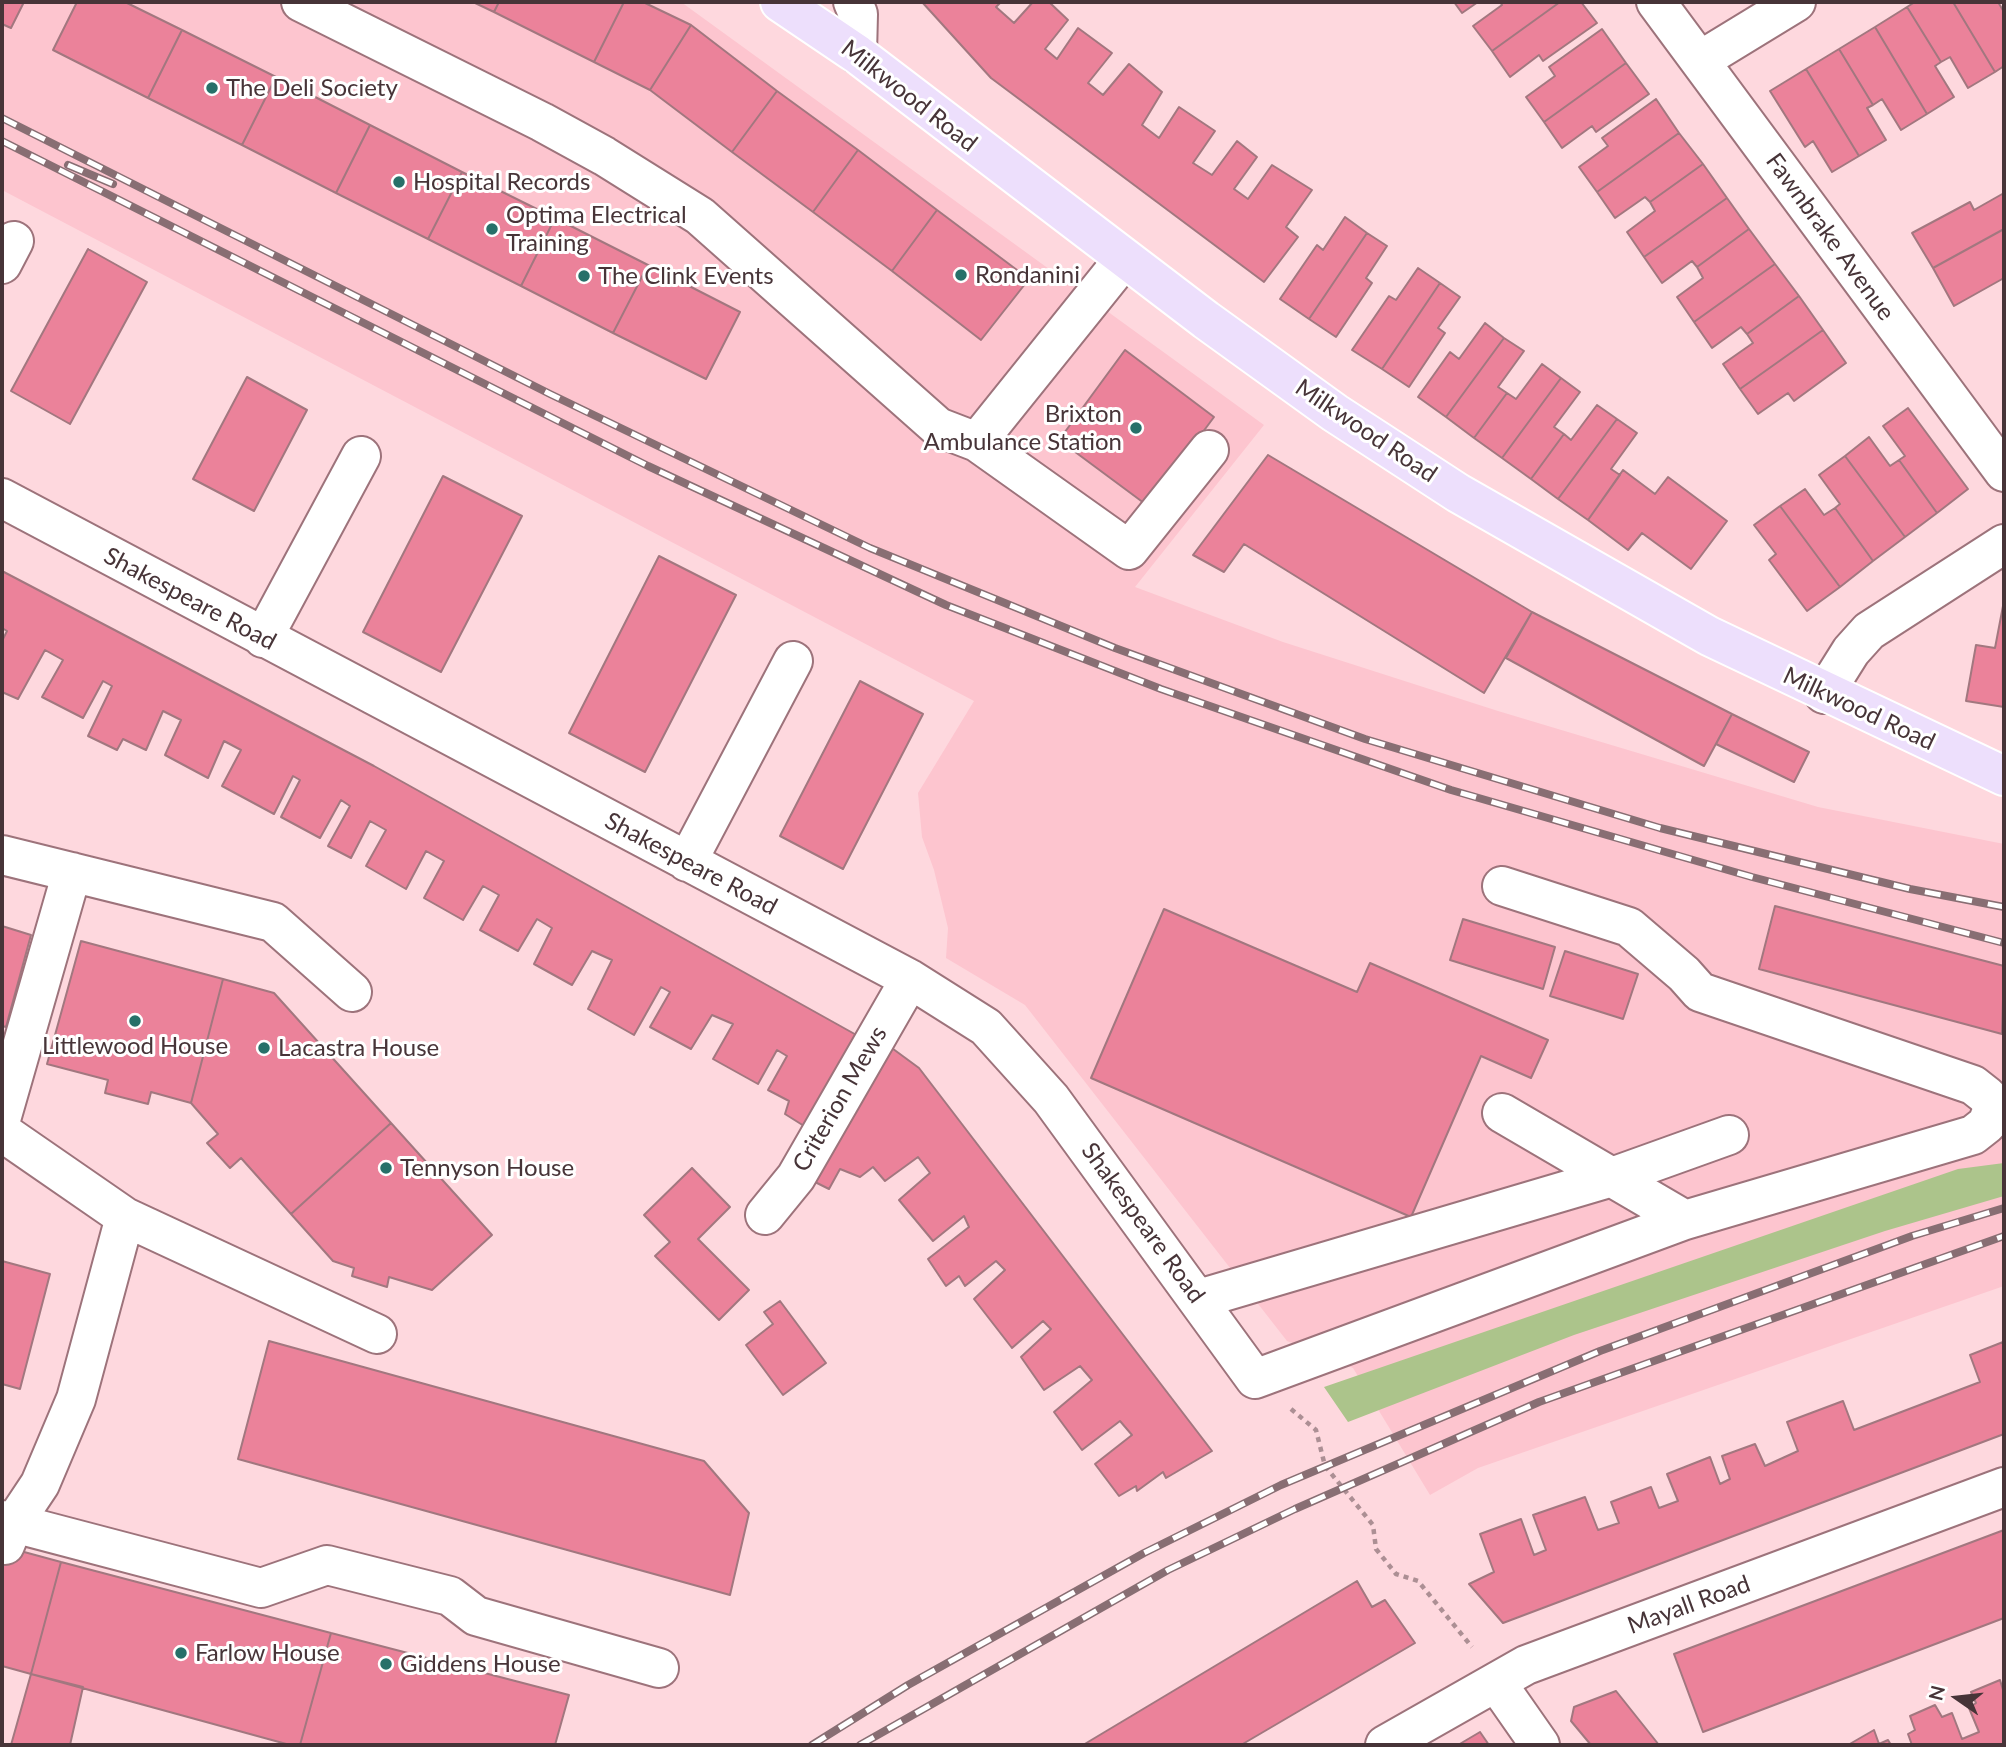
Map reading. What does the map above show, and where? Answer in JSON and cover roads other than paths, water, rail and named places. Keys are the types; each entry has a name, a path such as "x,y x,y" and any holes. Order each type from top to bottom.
{"main road":[{"name":"Milkwood Road","path":"780,2 857,54 1124,259 1335,413 1458,493 1709,636 1824,694 2004,776"}],"street":[{"path":"301,2 542,122 604,156 700,216 938,427 977,442 1129,550 1209,450"},
{"path":"853,2 858,14 857,54"},
{"name":"Fawnbrake Avenue","path":"1656,2 2004,472"},
{"path":"1701,60 1796,2"},
{"path":"977,442 1124,259"},
{"path":"263,638 362,456"},
{"name":"Shakespeare Road","path":"2,499 910,979 986,1027 1051,1099 1255,1379 1685,1220"},
{"path":"1824,694 1851,651 1869,631 2004,544"},
{"path":"687,862 793,661"},
{"path":"2,855 273,922 352,992"},
{"path":"2,1116 72,872"},
{"path":"1502,886 1629,927 1684,974 1700,992 1973,1085 1987,1096 1993,1108 1987,1124 1973,1135 1685,1220 1502,1113"},
{"name":"Criterion Mews","path":"765,1215 796,1177 910,979"},
{"path":"2,1132 125,1217 377,1334"},
{"path":"1199,1299 1612,1177 1729,1135"},
{"path":"125,1217 76,1399 40,1484 7,1530 261,1588 327,1565 450,1596 476,1616 659,1668"},
{"name":"Mayall Road","path":"1385,1745 1526,1665 2004,1487"},
{"path":"1496,1682 1540,1745"}],"railway":[{"path":"2,118 550,394 870,548 1115,648 1365,739 1660,828 1910,889 2004,907"},
{"path":"2,141 648,466 946,605 1161,689 1451,790 1752,877 2004,943"},
{"path":"68,165 113,184"},
{"path":"812,1745 908,1685 1144,1553 1281,1485 1600,1351 1912,1236 2004,1208"},
{"path":"860,1745 1168,1570 1295,1509 1539,1402 2004,1236"}],"place":[{"name":"The Deli Society","path":"212,88"},
{"name":"Hospital Records","path":"399,182"},
{"name":"Optima Electrical Training","path":"492,229"},
{"name":"Rondanini","path":"961,275"},
{"name":"The Clink Events","path":"584,276"},
{"name":"Brixton Ambulance Station","path":"1136,428"},
{"name":"Littlewood House","path":"135,1021"},
{"name":"Lacastra House","path":"264,1048"},
{"name":"Tennyson House","path":"386,1168"},
{"name":"Farlow House","path":"181,1653"},
{"name":"Giddens House","path":"386,1664"}]}
